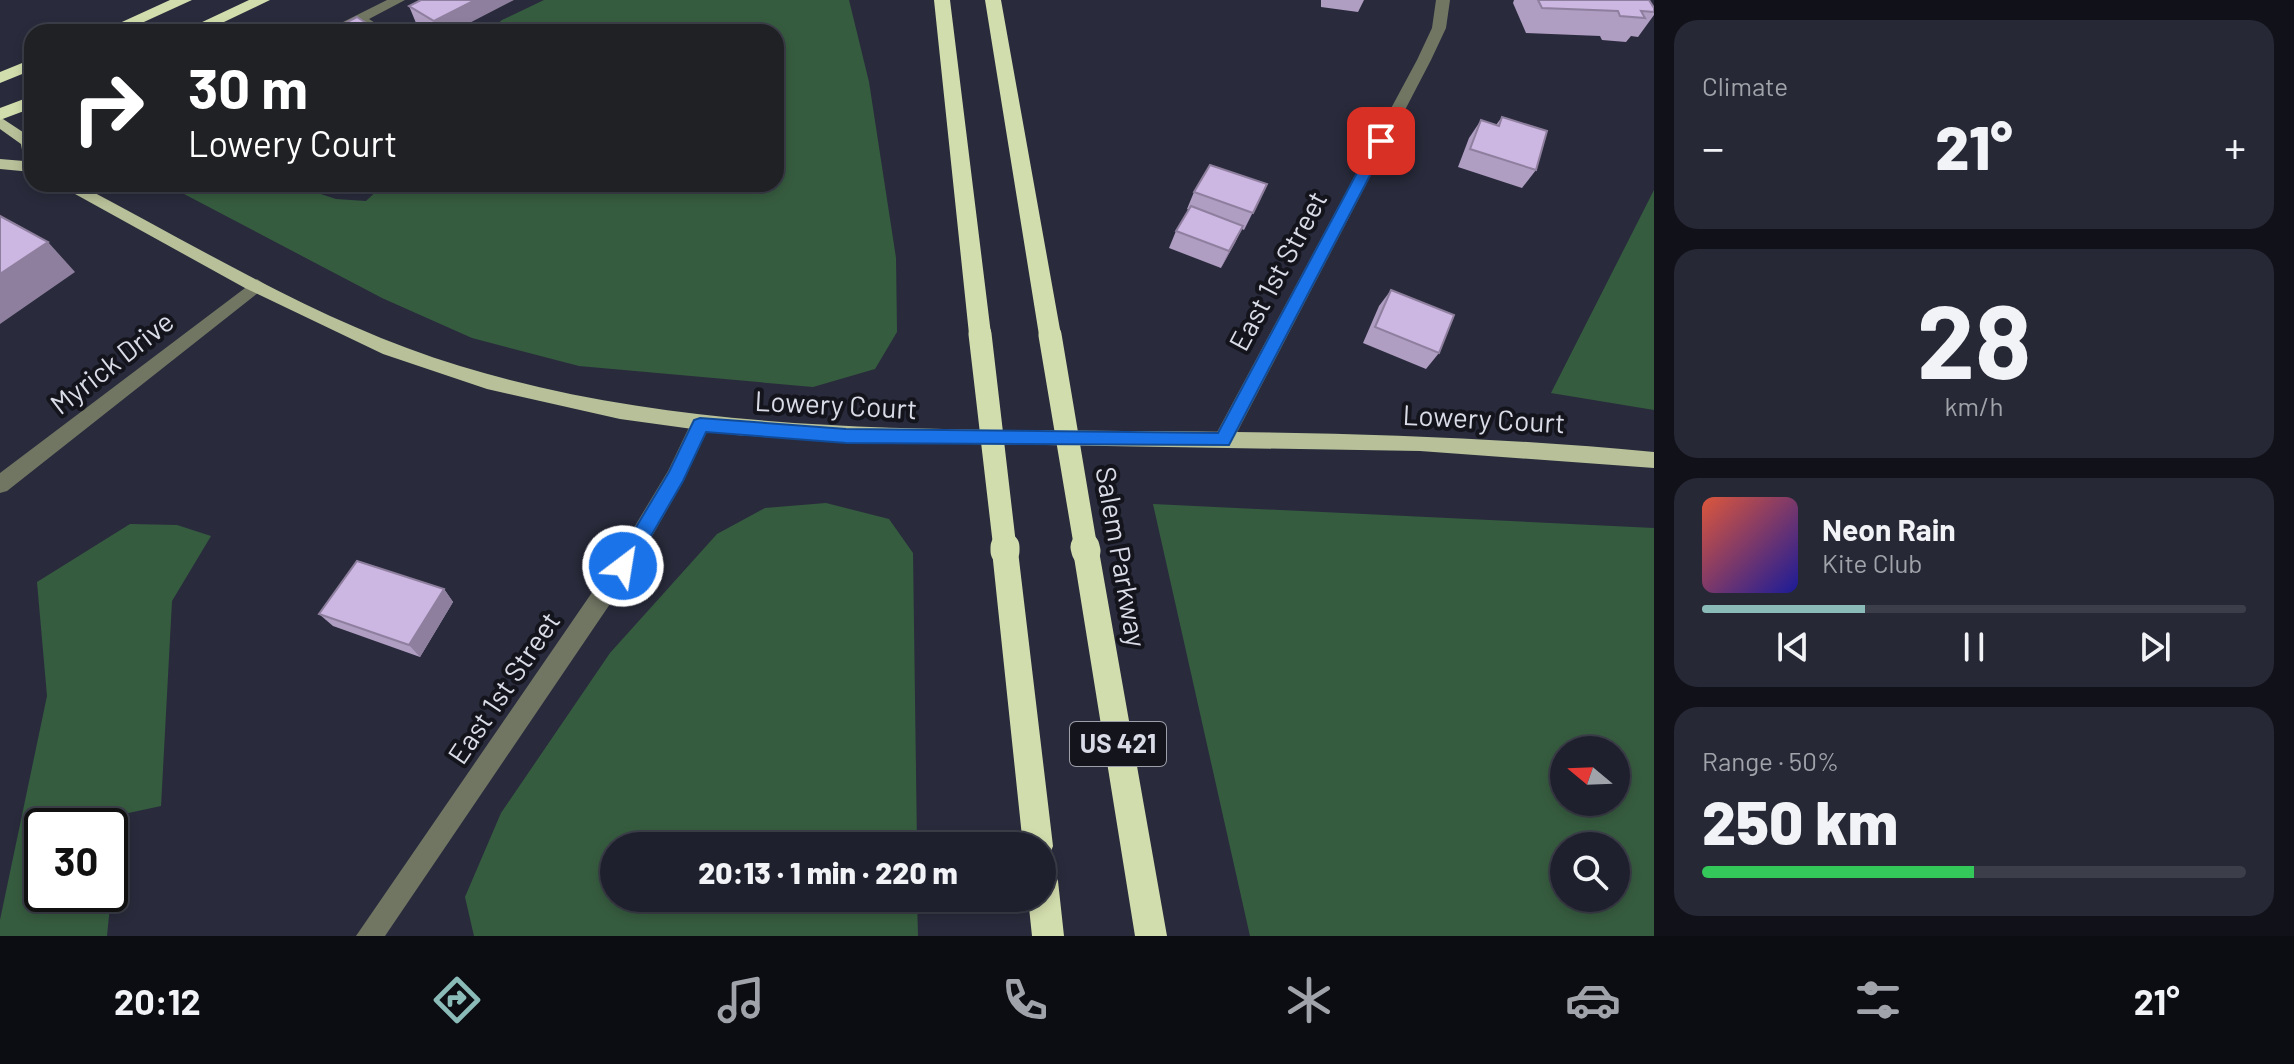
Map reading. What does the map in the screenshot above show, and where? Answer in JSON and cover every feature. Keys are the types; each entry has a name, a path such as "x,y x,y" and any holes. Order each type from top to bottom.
{"highway":[{"path":"127,24 184,0"},
{"path":"207,24 262,0"},
{"name":"US 421","path":"942,0 1036,832"},
{"name":"Salem Parkway","path":"993,0 1151,936"},
{"path":"0,78 24,68"},
{"path":"0,115 24,104"},
{"path":"1045,912 1048,936"}],"main road":[{"path":"0,122 24,139"},
{"path":"0,164 24,166"},
{"name":"Lowery Court","path":"80,192 368,340 441,366 559,399 700,425 846,436 1485,445 1654,460"}],"street":[{"path":"347,24 398,0"},
{"name":"East 1st Street","path":"1223,440 1424,60 1439,28 1443,0"},
{"path":"359,18 369,24"},
{"name":"Myrick Drive","path":"0,485 257,285"},
{"name":"East 1st Street","path":"369,936 623,566 676,476 700,425"}],"green space":[{"path":"544,0 849,0 869,82 896,258 897,332 875,369 813,387 579,366 472,338 382,298 180,192 315,192 336,199 366,201 376,192 784,192 784,24 497,24"},
{"path":"1654,190 1654,410 1551,393"},
{"path":"826,503 889,519 913,553 917,832 600,832 600,912 917,912 918,936 474,936 465,897 501,813 610,653 717,534 765,508"},
{"path":"1153,504 1654,528 1654,936 1250,936"},
{"path":"130,524 177,525 211,536 172,601 161,806 128,813 128,808 24,808 24,912 109,912 107,936 0,936 0,920 47,696 37,582"}],"building":[{"path":"421,0 475,0 434,21 409,6"},
{"path":"1538,0 1649,0 1654,12 1641,11 1645,18 1620,16 1618,11 1542,8"},
{"path":"357,17 368,24 343,24"},
{"path":"1502,117 1547,131 1536,170 1470,149 1481,120 1499,126"},
{"path":"1210,165 1267,184 1253,213 1194,192"},
{"path":"1191,206 1243,226 1229,251 1176,231"},
{"path":"0,216 48,242 0,274"},
{"path":"1391,290 1454,315 1439,353 1375,327"},
{"path":"357,561 444,589 409,645 319,614"}],"route":[{"path":"623,566 676,476 700,425 846,436 1223,440 1381,141"}]}
